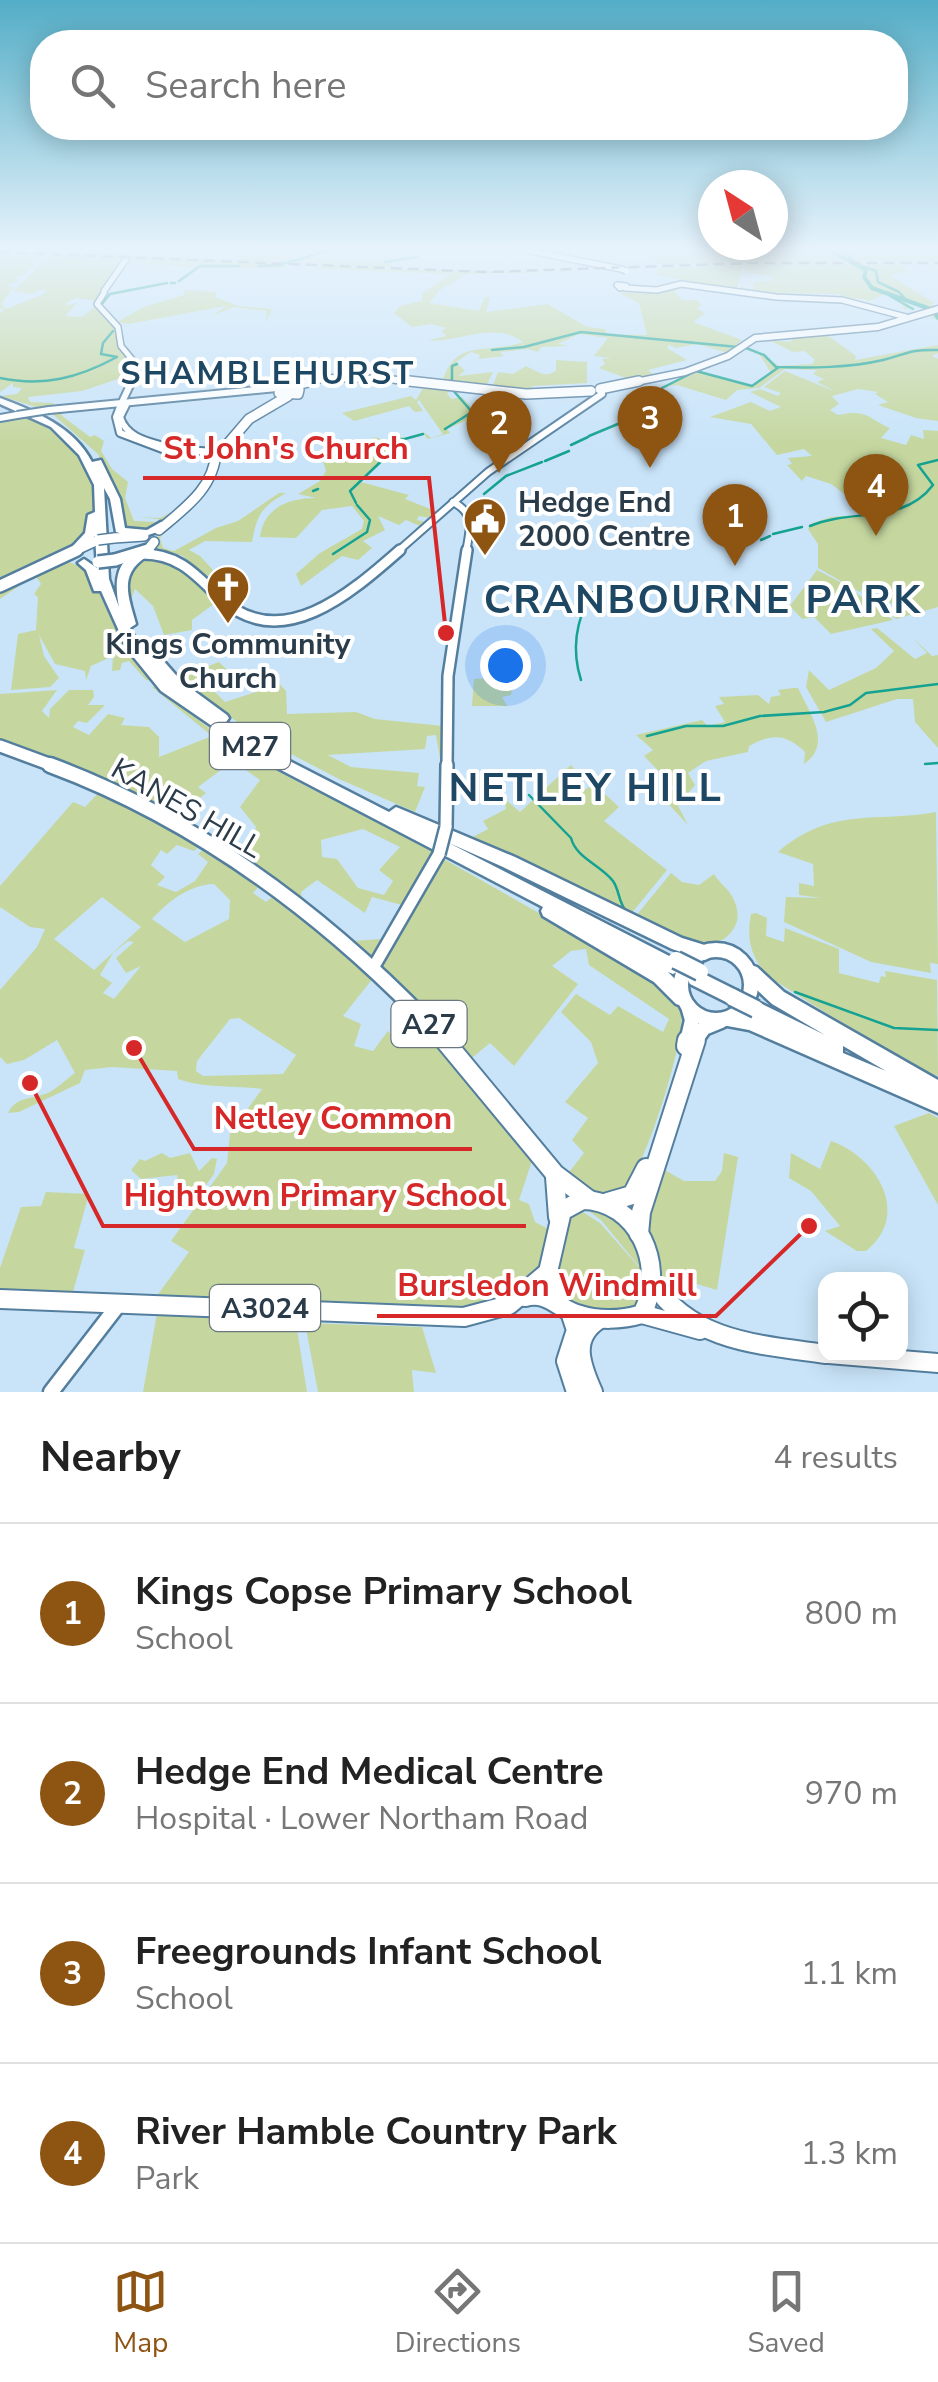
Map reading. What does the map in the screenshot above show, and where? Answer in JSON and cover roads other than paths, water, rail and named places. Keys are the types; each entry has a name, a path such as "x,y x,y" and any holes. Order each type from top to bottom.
{"highway":[{"name":"M27","path":"0,399 54,425 76,444 114,499 116,532"},
{"name":"M27","path":"94,465 101,500 103,579 147,667 195,711 265,755 396,818 734,994 938,1092"},
{"path":"76,549 92,531 94,465"},
{"path":"116,532 142,534 166,524"},
{"path":"116,532 138,535"},
{"name":"M27","path":"126,628 120,576 125,565 142,554"},
{"name":"M27","path":"82,563 92,569 102,601 126,628"},
{"name":"M27","path":"396,818 509,862 678,944 705,952"},
{"name":"M27","path":"396,818 660,976 685,1002"},
{"name":"M27","path":"751,973 778,998 938,1092"},
{"name":"M27","path":"758,1006 938,1102"},
{"name":"M27","path":"725,1020 750,1022 938,1102"}],"main road":[{"path":"107,316 118,328 121,346 135,363 116,418 125,431 169,448 218,450"},
{"path":"52,563 115,560 142,554 156,546 209,486 218,450 287,391 309,382 387,379 518,393 598,392 686,372 728,356 750,340 804,331 878,327 911,316"},
{"path":"0,418 266,386 287,391"},
{"path":"138,535 189,567 243,617 266,624 286,624 314,615 334,602 486,474 598,392"},
{"path":"138,535 166,524 201,492 216,464 218,450"},
{"path":"373,968 439,854 446,826 448,676 471,526 466,510 453,502"},
{"path":"0,586 116,532"},
{"path":"76,549 74,557 82,563"},
{"name":"KANES HILL","path":"0,746 126,796 291,898 373,968"},
{"path":"557,1222 571,1203 627,1198 639,1187 691,1029 682,978 695,958 705,952 731,954 751,973 750,992 742,1009 704,1028 694,1042 641,1212 639,1234"},
{"name":"A27","path":"373,968 446,1042 550,1167 574,1191 596,1201"},
{"path":"685,1002 698,1015 725,1020"},
{"path":"550,1167 559,1191 548,1272 576,1330 566,1361 576,1392"},
{"path":"596,1201 624,1212 639,1234 651,1276 663,1300 677,1314 719,1332"},
{"name":"A3024","path":"519,1299 548,1272"},
{"path":"642,1314 652,1298 651,1276"},
{"name":"A3024","path":"0,1300 464,1317 494,1311 538,1293 565,1307"},
{"path":"50,1392 100,1327 109,1304"},
{"path":"565,1307 605,1318"},
{"path":"593,1392 579,1358 578,1344 587,1326 605,1318 654,1314 686,1328 818,1352"},
{"path":"908,1361 938,1363"}],"waterway":[{"path":"0,378 46,381 88,370 117,357 101,354 103,343 113,331"},
{"path":"492,350 524,347 581,332 738,347"},
{"path":"746,348 779,367"},
{"path":"779,367 857,365 915,351 938,350"},
{"path":"452,383 452,366 457,364"},
{"path":"659,397 662,388 696,371 752,386 779,367"},
{"path":"445,429 472,412 452,389"},
{"path":"654,405 659,400"},
{"path":"627,420 644,411"},
{"path":"589,436 625,421"},
{"path":"401,440 423,434"},
{"path":"571,445 588,437"},
{"path":"382,455 372,450 394,442"},
{"path":"356,503 350,491 395,448"},
{"path":"545,461 569,451"},
{"path":"810,526 907,506 933,485 918,465 938,460"},
{"path":"484,494 506,476 542,462"},
{"path":"313,491 318,489"},
{"path":"333,554 367,532 370,520 357,505"},
{"path":"773,534 802,527"},
{"path":"761,540 770,536"},
{"path":"581,680 577,635 592,592"},
{"path":"647,736 686,726 723,726 760,716 824,712 850,705 866,693 938,684"},
{"path":"925,764 938,763"},
{"path":"529,795 571,838 578,851 608,875 627,912"},
{"path":"795,992 894,1028 938,1030"}],"place":[{"name":"Freegrounds Infant School","path":"650,468"},
{"name":"Hedge End Medical Centre","path":"499,473"},
{"name":"River Hamble Country Park","path":"876,536"},
{"name":"Hedge End 2000 Centre","path":"485,557"},
{"name":"Kings Copse Primary School","path":"735,566"},
{"name":"Kings Community Church","path":"228,625"},
{"name":"St John's Church","path":"446,633"},
{"name":"Netley Common","path":"134,1048"},
{"name":"Hightown Primary School","path":"30,1083"},
{"name":"Bursledon Windmill","path":"809,1226"}],"district":[{"name":"SHAMBLEHURST","path":"268,373"},
{"name":"CRANBOURNE PARK","path":"703,599"},
{"name":"NETLEY HILL","path":"586,787"}]}
